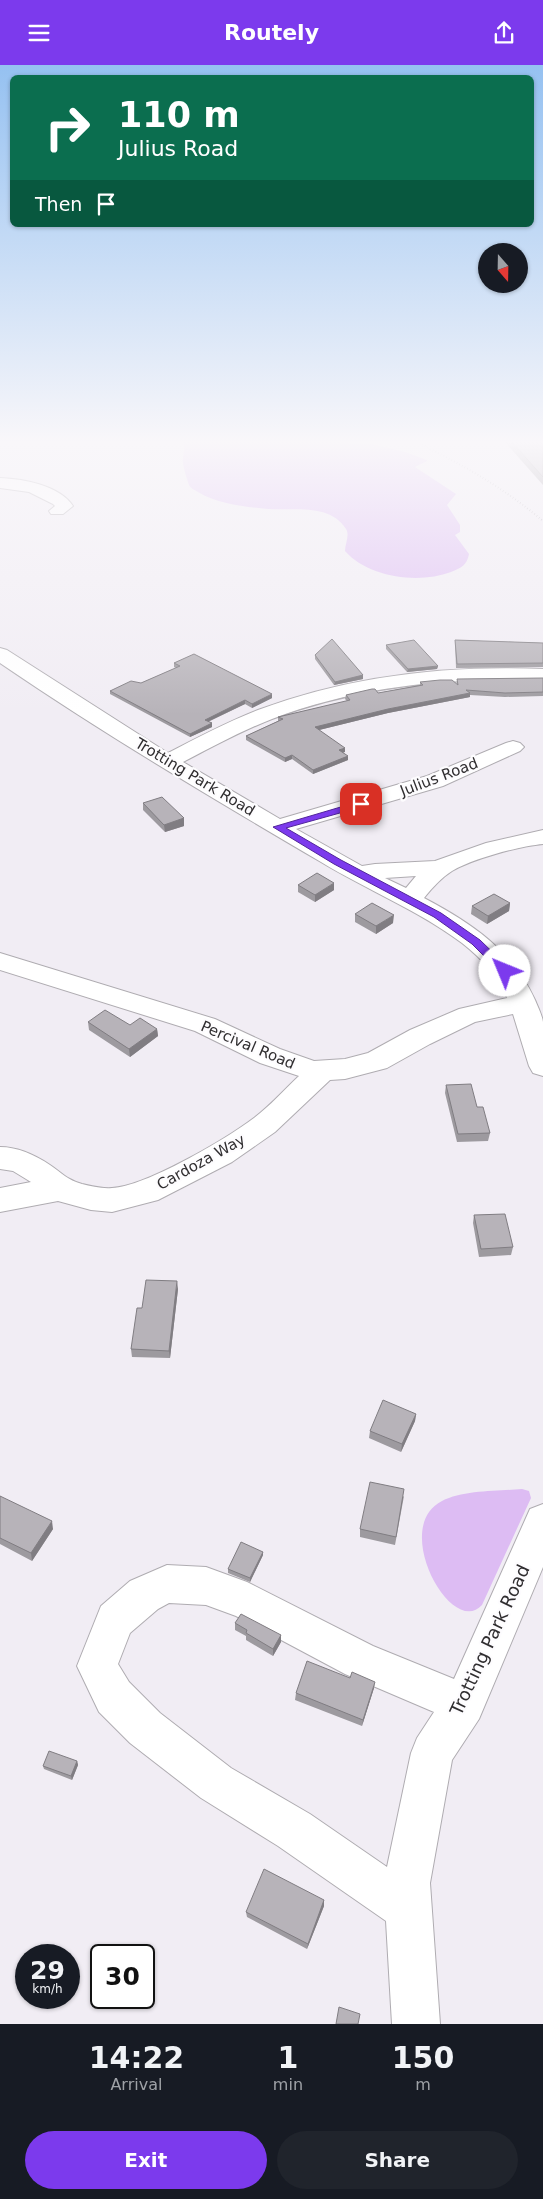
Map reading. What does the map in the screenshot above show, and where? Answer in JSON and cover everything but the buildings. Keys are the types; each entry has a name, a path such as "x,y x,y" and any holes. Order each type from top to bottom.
{"street":[{"name":"Trotting Park Road","path":"2,658 167,761 360,874 437,915 476,942 505,971 522,1003 543,1066"},
{"path":"167,761 226,732 280,709 381,683 450,673 543,675"},
{"name":"Julius Road","path":"278,827 435,781 513,747"},
{"path":"409,901 429,877 441,868 467,856 543,837"},
{"path":"360,874 376,871 441,868"},
{"name":"Percival Road","path":"0,961 205,1025 270,1056 313,1071 345,1069 377,1061 420,1037 468,1015 522,1003"},
{"name":"Cardoza Way","path":"0,1200 58,1189 91,1198 112,1200 147,1192 222,1154 265,1125 322,1071"},
{"name":"Cardoza Way","path":"0,1158 27,1165 48,1178 58,1189"},
{"name":"Trotting Park Road","path":"416,2024 408,1883 432,1753 464,1704 543,1522"},
{"path":"409,1909 294,1829 216,1783 152,1733 114,1697 97,1666 115,1620 144,1595 167,1584 206,1587 247,1601 359,1659 464,1704"}],"shaded area":[{"path":"347,532 459,532 455,535 469,554 463,566 455,571 424,578 395,576 381,573 355,560 345,551"},
{"path":"522,1489 529,1491 531,1498 482,1605 470,1611 456,1607 442,1594 431,1575 424,1554 422,1533 428,1514 442,1501 450,1497 481,1492"}],"route":[{"path":"361,804 278,827 337,862 437,915 476,942 505,971"}]}
